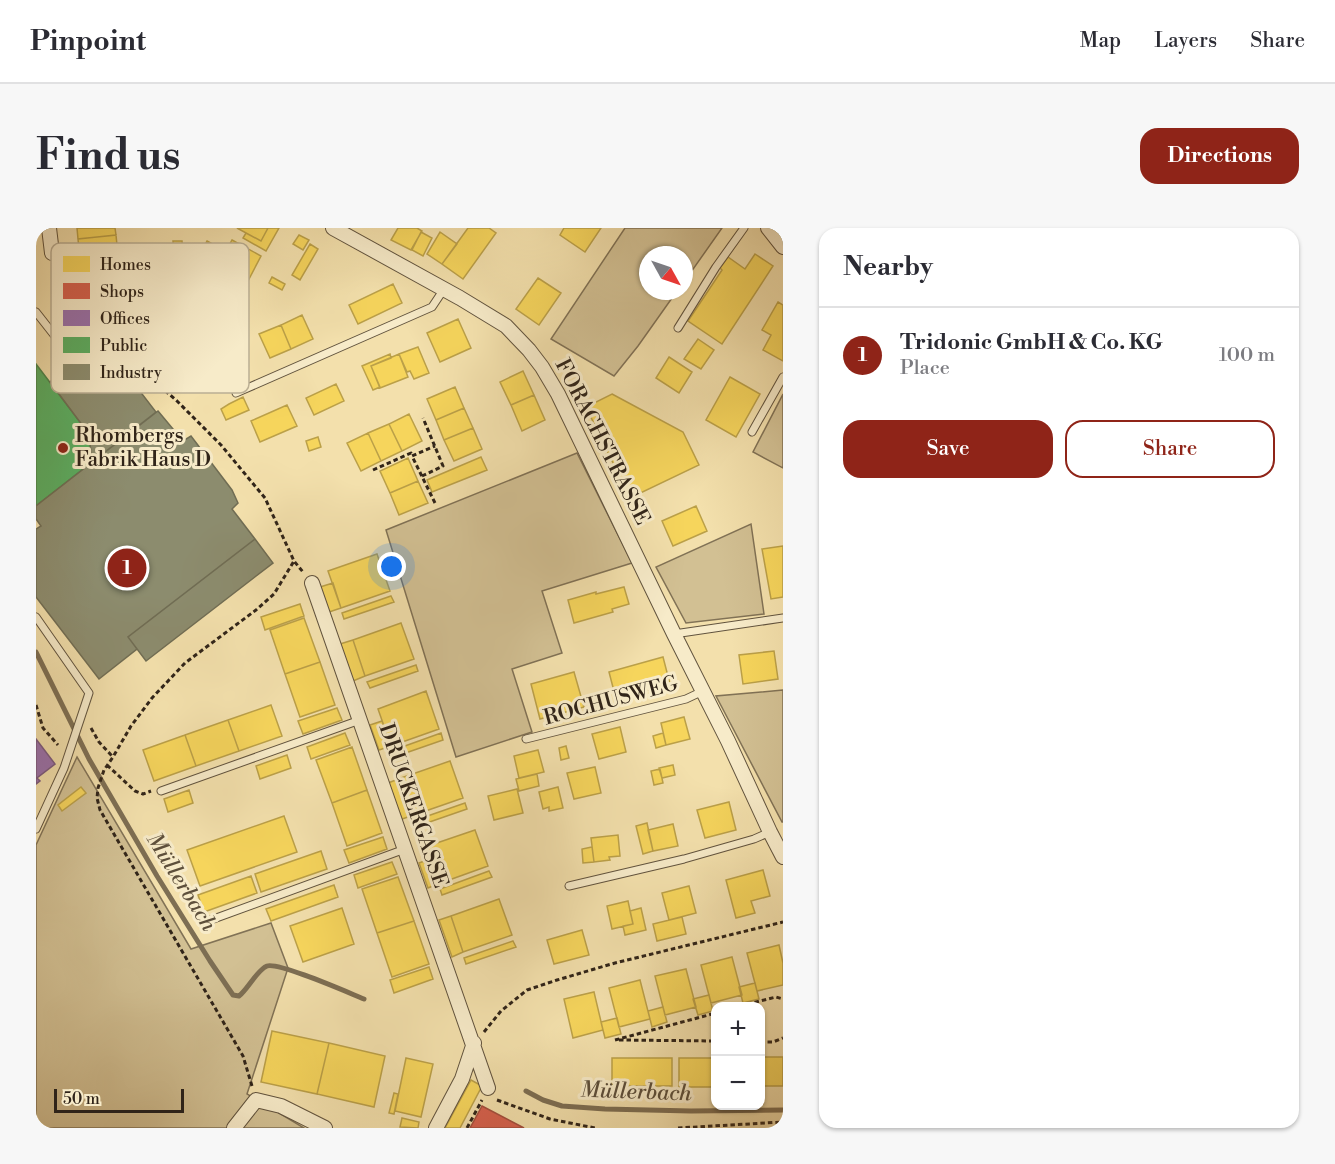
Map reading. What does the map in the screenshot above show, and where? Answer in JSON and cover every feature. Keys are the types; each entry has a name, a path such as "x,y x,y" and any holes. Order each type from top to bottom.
{"street":[{"path":"49,228 51,245"},
{"name":"FORACHSTRASSE","path":"333,228 478,308 506,326 542,367 558,394 783,857"},
{"path":"768,228 783,247"},
{"name":"DRUCKERGASSE","path":"312,583 474,1043 486,1092"},
{"path":"436,1128 462,1079 474,1043"},
{"path":"234,1128 256,1100 281,1106 325,1128"}],"lane":[{"path":"678,328 716,267 744,228"},
{"path":"249,387 432,307 444,289"},
{"path":"36,312 51,331"},
{"path":"752,432 783,377"},
{"path":"36,617 89,693 64,768 36,829"},
{"path":"674,634 783,618"},
{"name":"ROCHUSWEG","path":"526,739 686,699 703,691"},
{"path":"161,791 360,720"},
{"path":"569,886 684,859 770,832"},
{"path":"208,921 405,849"}],"path":[{"path":"168,393 221,445 265,498 294,561 274,594 185,663 152,698 131,726 104,770 98,788 98,798 100,810 243,1056 256,1100"},
{"path":"422,476 443,466 423,418"},
{"path":"412,456 435,446"},
{"path":"373,470 411,453 435,503"},
{"path":"36,705 43,728 68,754"},
{"path":"101,745 114,757"},
{"path":"107,765 138,794 157,789 161,791"},
{"path":"474,1043 501,1011 527,990 615,963 783,922"},
{"path":"756,1002 776,997 783,999"},
{"path":"711,1014 615,1040 711,1041"},
{"path":"765,1042 783,1038"},
{"path":"467,1128 486,1092 550,1119 595,1128"},
{"path":"678,1128 783,1122"}],"shaded area":[{"path":"625,228 722,228 693,269 693,246 639,246 639,300 671,300 614,376 551,339"},
{"path":"783,394 783,468 753,452"},
{"path":"577,453 632,563 542,591 562,653 512,669 532,732 456,757 386,530"},
{"path":"751,524 764,614 686,623 656,567"},
{"path":"783,690 783,822 782,822 716,696"},
{"path":"77,757 191,949 271,923 288,968 247,1094 304,1128 36,1128 36,845"}],"building: Homes":[{"path":"77,228 115,228 116,235 78,239"},
{"path":"237,228 268,228 261,241"},
{"path":"268,228 279,228 266,251 243,238 246,233 261,241"},
{"path":"398,228 417,228 422,231 411,250 391,240"},
{"path":"468,228 489,228 496,233 463,279 442,264"},
{"path":"564,228 601,228 585,252 560,235"},
{"path":"421,232 432,238 423,256 412,250"},
{"path":"440,232 457,244 442,264 427,254"},
{"path":"116,235 117,243 78,243 78,239"},
{"path":"299,235 309,240 303,250 293,244"},
{"path":"310,244 318,249 300,280 292,275"},
{"path":"249,249 261,256 249,279"},
{"path":"755,254 773,266 722,344 688,321 722,270 720,268 728,257 745,269"},
{"path":"272,277 285,284 282,290 269,283"},
{"path":"538,278 561,293 539,325 516,309"},
{"path":"393,284 402,303 358,324 349,305"},
{"path":"778,302 783,305 783,361 763,350 771,335 762,330"},
{"path":"302,315 313,339 291,349 281,325"},
{"path":"458,319 471,348 440,362 427,333"},
{"path":"281,325 291,349 270,358 259,334"},
{"path":"698,339 714,350 701,369 684,359"},
{"path":"418,347 429,373 414,379 410,371 407,372 399,354"},
{"path":"390,354 391,358 371,366 380,387 373,390 362,366"},
{"path":"399,354 408,377 380,388 371,366"},
{"path":"669,357 692,372 679,393 656,378"},
{"path":"523,371 534,395 511,405 500,382"},
{"path":"730,377 760,394 736,437 706,420"},
{"path":"336,384 344,401 314,415 306,398"},
{"path":"455,387 464,408 436,420 427,399"},
{"path":"612,394 683,432 699,465 630,498 586,407"},
{"path":"534,395 545,420 522,431 511,405"},
{"path":"243,397 249,410 226,420 221,409"},
{"path":"287,405 297,426 260,442 251,421"},
{"path":"464,408 473,428 444,440 436,420"},
{"path":"409,414 422,441 402,451 389,424"},
{"path":"389,424 402,451 381,461 368,433"},
{"path":"473,428 482,449 454,461 444,440"},
{"path":"368,433 381,461 361,471 347,443"},
{"path":"318,437 321,447 309,451 306,441"},
{"path":"481,457 487,470 432,492 427,480"},
{"path":"408,458 418,481 390,493 380,471"},
{"path":"418,481 428,503 399,515 390,493"},
{"path":"696,506 707,531 673,546 662,521"},
{"path":"783,546 783,597 771,599 762,549"},
{"path":"377,554 390,591 341,608 328,571"},
{"path":"333,583 341,608 329,612 320,587"},
{"path":"624,587 629,604 612,609 613,612 574,623 568,600"},
{"path":"391,596 394,602 344,619 342,613"},
{"path":"300,604 304,616 265,630 261,617"},
{"path":"304,618 320,662 285,674 270,630"},
{"path":"401,623 414,659 365,676 353,640"},
{"path":"353,640 365,676 353,681 340,644"},
{"path":"774,651 778,679 743,684 739,655"},
{"path":"663,657 670,684 616,699 609,672"},
{"path":"320,662 335,705 300,717 285,674"},
{"path":"416,665 418,671 370,688 367,682"},
{"path":"574,672 584,707 540,719 531,684"},
{"path":"426,691 439,729 391,746 378,709"},
{"path":"271,705 282,736 239,751 228,720"},
{"path":"337,708 342,720 303,734 298,721"},
{"path":"684,717 690,739 666,745 661,723"},
{"path":"228,720 239,751 196,766 185,735"},
{"path":"382,721 391,746 379,750 370,725"},
{"path":"620,727 626,752 599,759 592,734"},
{"path":"345,733 350,745 311,759 307,747"},
{"path":"441,733 443,740 394,757 391,751"},
{"path":"663,733 666,745 656,748 653,736"},
{"path":"185,735 196,766 154,781 143,750"},
{"path":"566,746 569,758 561,760 559,748"},
{"path":"352,747 367,790 332,803 316,760"},
{"path":"538,750 544,772 519,778 514,756"},
{"path":"287,755 291,768 260,779 256,766"},
{"path":"450,761 463,798 414,815 401,778"},
{"path":"673,765 675,775 662,778 659,768"},
{"path":"595,767 601,793 574,799 567,773"},
{"path":"660,769 663,783 654,785 651,771"},
{"path":"537,774 539,786 519,791 516,779"},
{"path":"401,778 414,815 402,819 388,783"},
{"path":"81,787 86,793 62,811 58,805"},
{"path":"558,787 563,808 549,811 549,807 543,809 539,792"},
{"path":"517,789 523,813 494,820 488,796"},
{"path":"189,790 193,803 168,812 164,799"},
{"path":"367,790 382,833 347,846 332,803"},
{"path":"729,802 736,830 705,838 697,810"},
{"path":"465,803 467,809 418,826 416,820"},
{"path":"284,816 297,852 200,886 187,850"},
{"path":"647,823 653,851 643,854 636,826"},
{"path":"673,824 678,846 653,851 648,830"},
{"path":"475,830 488,866 438,884 425,847"},
{"path":"618,835 620,856 594,862 591,838"},
{"path":"383,837 387,849 349,863 344,850"},
{"path":"592,847 594,862 583,863 582,849"},
{"path":"321,851 327,869 261,892 255,874"},
{"path":"430,859 438,884 428,888 419,863"},
{"path":"392,862 397,874 358,888 354,875"},
{"path":"763,870 770,896 751,901 755,913 736,918 726,880"},
{"path":"489,871 492,877 442,895 440,889"},
{"path":"251,876 257,893 204,912 198,895"},
{"path":"398,877 414,921 377,933 362,889"},
{"path":"334,885 338,897 271,921 266,909"},
{"path":"689,886 696,913 669,920 662,893"},
{"path":"499,899 512,935 463,952 451,916"},
{"path":"628,901 633,924 612,929 607,906"},
{"path":"342,908 354,944 303,962 290,926"},
{"path":"641,908 646,930 625,935 623,926 633,924 630,911"},
{"path":"451,916 463,952 452,957 439,920"},
{"path":"682,917 686,934 657,941 653,924"},
{"path":"414,921 429,964 392,977 377,933"},
{"path":"582,930 589,955 554,964 547,940"},
{"path":"513,941 516,947 466,964 464,958"},
{"path":"779,945 783,963 783,985 757,991 747,953"},
{"path":"732,957 742,995 711,1003 701,965"},
{"path":"429,967 433,979 394,993 390,980"},
{"path":"686,969 696,1007 665,1015 655,976"},
{"path":"640,980 650,1019 619,1027 609,988"},
{"path":"755,983 759,999 743,1002 739,987"},
{"path":"594,992 603,1030 573,1038 564,999"},
{"path":"709,995 711,1012 698,1015 693,999"},
{"path":"663,1007 667,1022 652,1027 648,1011"},
{"path":"617,1018 621,1034 605,1038 601,1022"},
{"path":"272,1031 329,1043 317,1094 261,1082"},
{"path":"329,1043 385,1056 374,1107 317,1094"},
{"path":"765,1057 783,1057 783,1086 765,1086"},
{"path":"406,1058 433,1064 421,1117 395,1111"},
{"path":"612,1058 672,1058 672,1086 612,1086"},
{"path":"679,1058 711,1058 711,1087 679,1087"},
{"path":"471,1080 482,1086 460,1128 445,1128"},
{"path":"394,1093 398,1094 394,1114 389,1113"},
{"path":"402,1118 419,1122 418,1128 400,1127"}],"building: Shops":[{"path":"482,1106 524,1128 470,1128"}],"building: Offices":[{"path":"36,739 55,764 37,778 40,781 36,784"}],"building: Public":[{"name":"Rhombergs Fabrik Haus D","path":"36,364 51,384 51,393 58,393 89,434 92,462 36,506"}],"building: Industry":[{"path":"58,393 141,393 156,412 92,462 89,434"},
{"path":"158,411 183,441 191,436 232,490 238,503 232,509 255,539 128,637 137,649 99,679 36,597 36,529 41,526 36,519 36,506"},
{"path":"255,539 273,563 146,661 128,637"}],"waterway":[{"name":"Müllerbach","path":"36,652 89,759 157,876 233,995 239,996 263,968 274,966 299,973 364,999"},
{"name":"Müllerbach","path":"526,1091 562,1106 691,1111 783,1110"}],"place":[{"name":"Rhombergs Fabrik Haus D","path":"63,448"},
{"name":"Tridonic GmbH & Co. KG","path":"127,568"}]}
